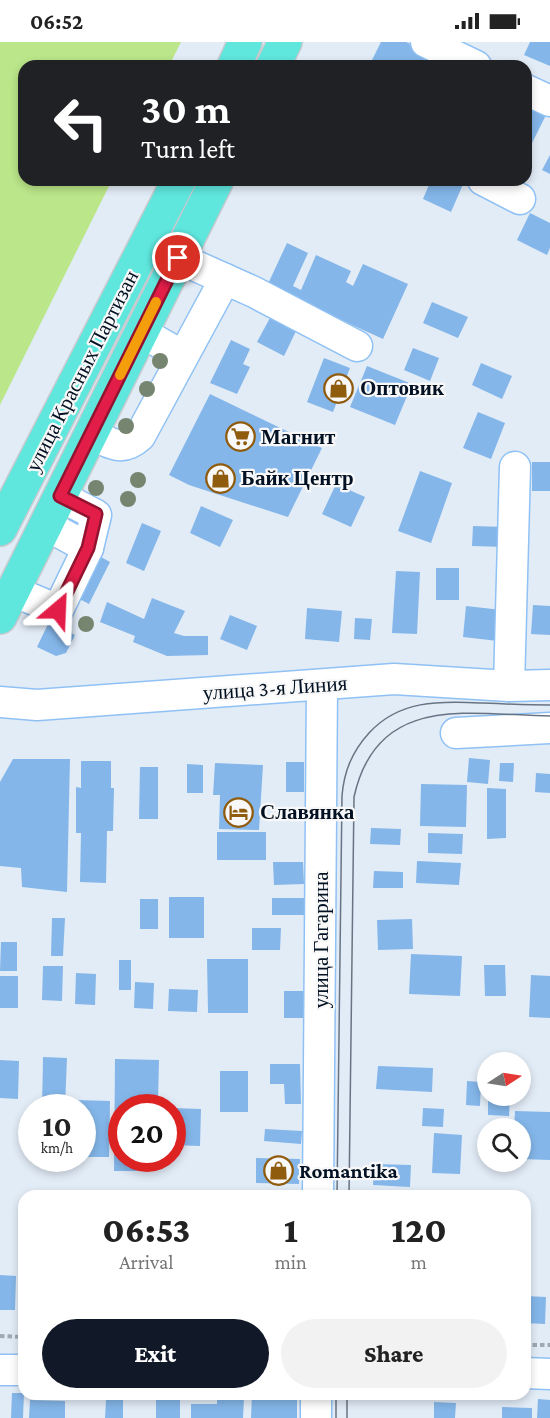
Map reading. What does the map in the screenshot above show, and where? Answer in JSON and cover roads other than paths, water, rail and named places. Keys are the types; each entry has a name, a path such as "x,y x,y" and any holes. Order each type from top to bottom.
{"highway":[{"path":"237,60 245,42"},
{"path":"276,60 285,42"},
{"name":"улица Красных Партизан","path":"0,529 176,186"},
{"name":"улица Красных Партизан","path":"6,604 214,186"}],"street":[{"path":"426,42 464,60"},
{"path":"532,93 550,101"},
{"path":"495,186 520,199"},
{"path":"178,258 225,279 357,346"},
{"path":"90,434 118,446 130,444 140,436 225,279"},
{"path":"141,332 183,356"},
{"path":"509,686 515,467"},
{"path":"6,604 58,610 88,548 96,514 60,496"},
{"path":"46,525 88,548"},
{"name":"улица 3-я Линия","path":"0,702 37,705 394,679 509,686 550,685"},
{"name":"улица Гагарина","path":"318,1190 322,685"},
{"path":"456,733 550,728"},
{"path":"0,1370 18,1370"},
{"path":"531,1373 550,1374"},
{"path":"316,1400 316,1418"}],"tram line":[{"path":"337,1190 342,796 350,762 369,733 381,722 406,708 450,702 550,705"},
{"path":"349,1190 354,797 366,763 383,740 405,725 431,717 489,713 550,716"},
{"path":"336,1400 336,1418"},
{"path":"347,1400 347,1418"}],"place":[{"name":"Оптовик","path":"339,388"},
{"name":"Магнит","path":"240,437"},
{"name":"Байк Центр","path":"220,478"},
{"name":"Славянка","path":"239,812"},
{"name":"Romantika","path":"278,1171"}]}
